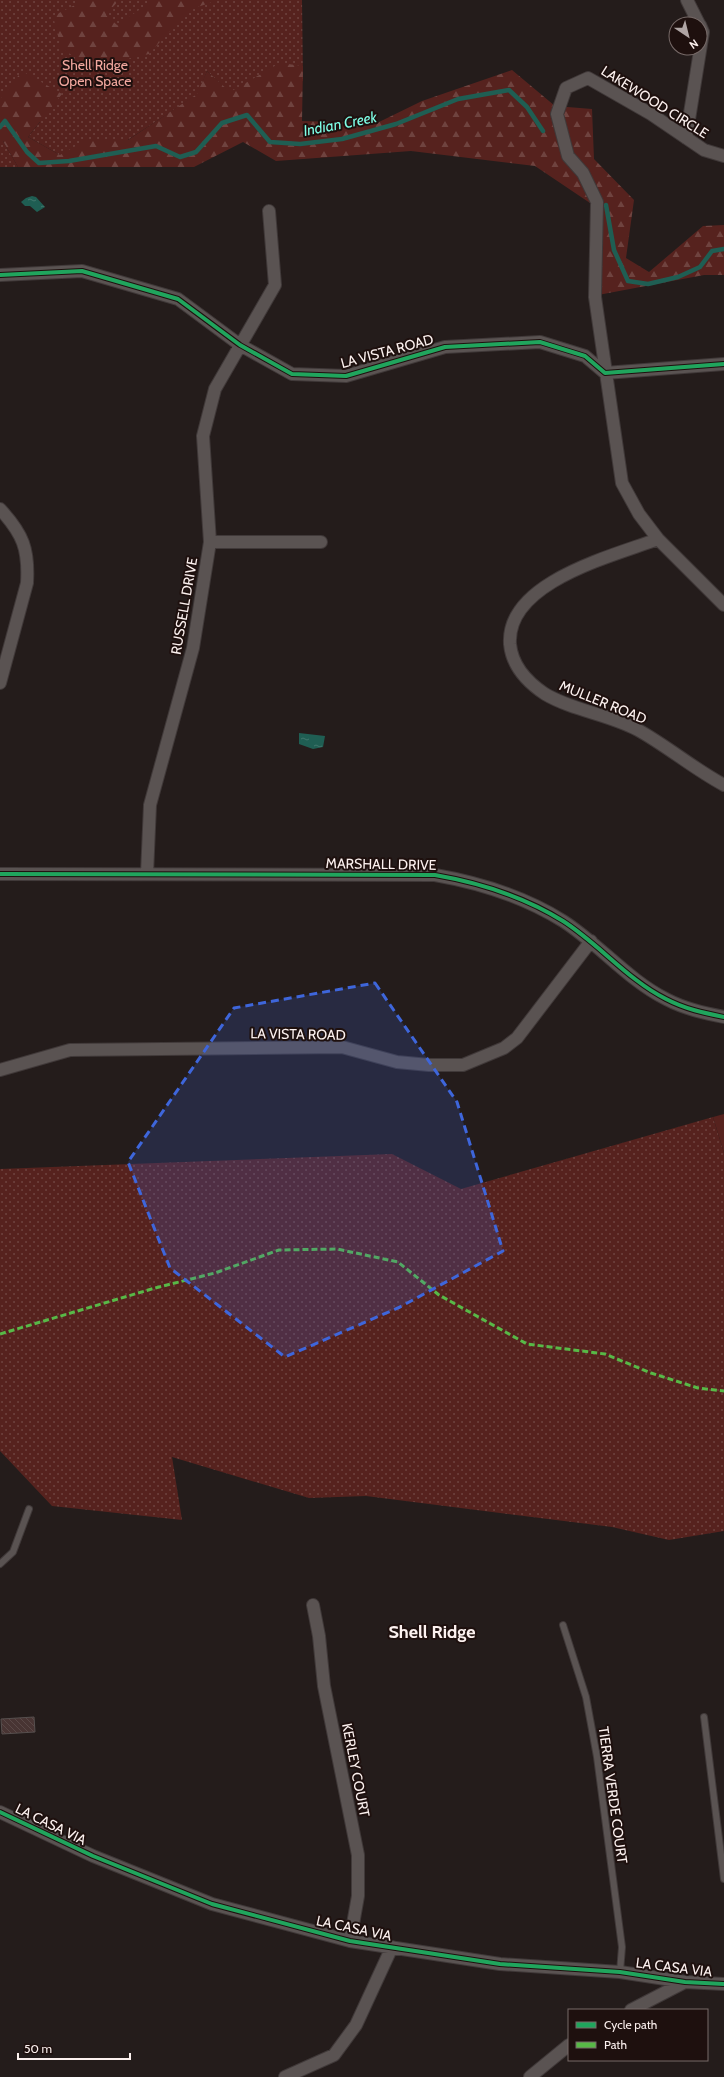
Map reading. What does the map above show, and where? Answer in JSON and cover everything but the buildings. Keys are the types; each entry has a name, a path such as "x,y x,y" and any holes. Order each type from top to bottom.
{"street":[{"path":"687,0 695,16"},
{"path":"686,138 699,56"},
{"name":"LAKEWOOD CIRCLE","path":"724,156 704,150 651,114 588,78 566,88 556,114 568,156 583,173 597,202 594,297 622,483 639,514 658,539 724,605"},
{"name":"RUSSELL DRIVE","path":"147,874 150,805 193,648 210,542 202,436 215,389 275,285 270,211"},
{"name":"LA VISTA ROAD","path":"0,275 82,270 178,299 240,345 292,374 346,376 445,347 540,342 585,356 605,373"},
{"path":"605,373 724,364"},
{"path":"0,509 17,528 23,539 28,567 27,583 0,683"},
{"name":"MULLER ROAD","path":"658,539 570,572 548,585 530,599 517,614 511,628 510,640 513,660 525,678 545,694 572,707 637,730 701,773 724,785"},
{"path":"210,542 321,542"},
{"name":"MARSHALL DRIVE","path":"0,874 435,875 467,881 536,904 591,941 645,985 665,998 683,1007 724,1017"},
{"name":"LA VISTA ROAD","path":"0,1070 70,1050 230,1048 342,1047 397,1062 429,1066 463,1065 504,1048 517,1038 591,941"},
{"name":"KERLEY COURT","path":"313,1605 319,1636 324,1686 358,1855 358,1896 350,1941"},
{"name":"LA CASA VIA","path":"0,1812 93,1856 212,1904 350,1941 500,1964 620,1972 685,1982 724,1984"},
{"path":"285,2077 334,2055 356,2025 392,1947"},
{"path":"633,2009 685,1982"},
{"path":"530,2077 568,2046"}],"lane":[{"path":"0,1564 13,1552 29,1509"},
{"name":"TIERRA VERDE COURT","path":"563,1625 586,1697 597,1757 622,1946 620,1972"},
{"path":"704,1716 724,1879"}],"highlighted area":[{"path":"375,983 457,1102 503,1251 400,1307 285,1357 170,1268 128,1162 234,1008"}],"green space":[{"name":"Shell Ridge Open Space","path":"0,0 302,0 303,81 230,93 207,71 198,94 88,166 60,155 28,137 40,122 20,103 3,141 18,167 0,167"},
{"path":"77,0 119,0 106,15 117,25 145,6 149,0 218,0 189,10 149,54 90,67 61,48 53,16 75,5"},
{"path":"280,63 303,66 302,121 377,123 422,101 512,70 555,106 592,109 594,159 634,200 626,258 649,272 703,226 724,225 724,275 704,275 598,295 590,203 535,166 411,151 276,161 243,142 194,167 18,167 3,141 0,141 0,99 22,71 62,94 28,137 60,155 86,140 128,140 197,94 207,71 230,92"},
{"path":"724,1114 724,1153 713,1117"},
{"path":"713,1117 724,1153 724,1531 669,1540 612,1527 366,1496 309,1498 172,1457 182,1520 52,1506 0,1451 0,1169 392,1154 461,1189"}],"water":[{"path":"32,196 36,197 45,207 37,212 30,206 25,206 21,202"},
{"path":"299,733 325,736 323,747 313,749 299,744"}],"waterway":[{"name":"Indian Creek","path":"0,127 5,121 27,152 39,163 69,161 156,146 180,157 196,152 222,123 247,115 270,142 300,144 342,139 396,124 458,99 509,90 527,107 543,131"},
{"name":"Indian Creek","path":"606,205 614,250 628,281 648,284 678,277 700,267 712,251 724,249"}],"marked path":[{"path":"0,1334 155,1288 215,1273 279,1250 337,1249 398,1262 439,1295 527,1344 605,1354 651,1373 698,1388 724,1391"}],"cycle path":[{"path":"0,275 82,271 178,299 240,345 292,374 346,376 445,347 540,342 585,356 605,373 724,364"},
{"path":"0,874 435,875 452,878 485,886 533,904 576,930 626,972 652,991 687,1008 724,1017"},
{"path":"0,1812 93,1856 212,1904 350,1941 500,1964 620,1972 685,1982 724,1984"}],"district":[{"name":"Shell Ridge","path":"432,1632"}]}
